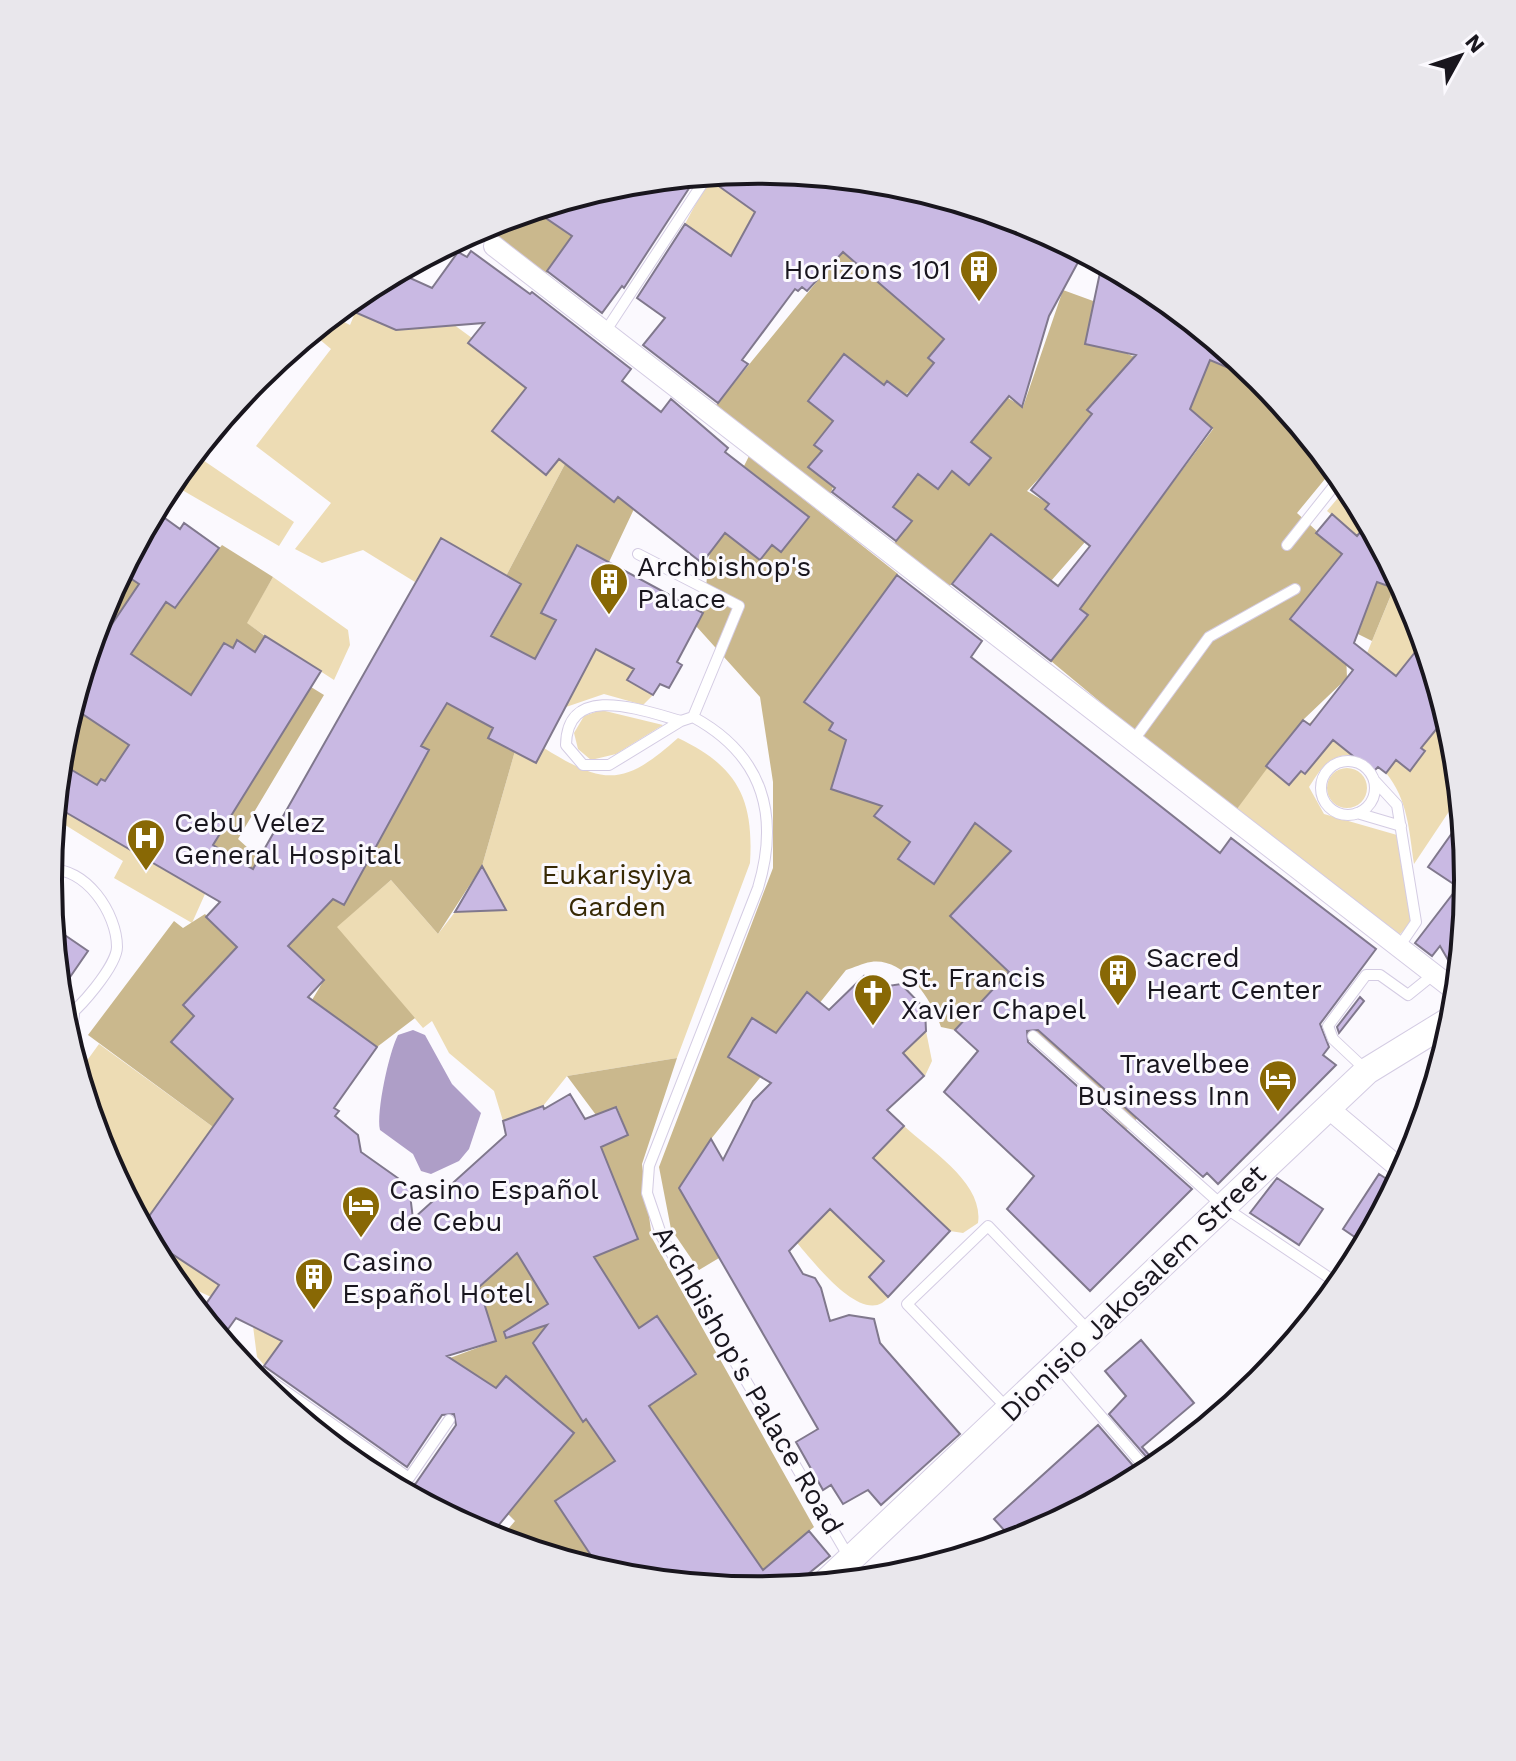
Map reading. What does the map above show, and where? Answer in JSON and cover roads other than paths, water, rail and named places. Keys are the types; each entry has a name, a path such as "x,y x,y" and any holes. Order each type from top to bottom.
{"street":[{"path":"494,246 1446,983"},
{"name":"Dionisio Jakosalem Street","path":"837,1572 1367,1071 1438,1027"},
{"path":"1328,1108 1394,1163"}],"lane":[{"path":"605,332 700,187"},
{"path":"1287,545 1332,488"},
{"path":"638,554 739,606 693,717 681,721 609,765 583,765 566,745 570,721 577,712 593,705 622,706 681,721"},
{"path":"1133,741 1209,637 1295,589"},
{"name":"Archbishop's Palace Road","path":"693,717 717,730 763,792 768,812 767,860 649,1166 647,1193 662,1237 851,1560"},
{"path":"1399,947 1416,922 1401,826 1397,805 1366,768 1353,761 1339,762 1327,770 1321,782 1322,796 1330,808 1343,814 1357,813 1401,826"},
{"path":"1357,813 1368,805 1374,794 1374,780"},
{"path":"62,873 82,878 104,906 117,945 115,958 75,1014"},
{"path":"1367,1071 1333,1039 1328,1026 1366,975 1372,972 1408,995 1434,974"},
{"path":"1033,1036 1224,1207 1329,1278"},
{"path":"1008,1410 907,1304 988,1226 1090,1333"},
{"path":"1057,1364 1140,1462"},
{"path":"285,1391 409,1478 449,1420"},
{"path":"395,1474 398,1470"}],"place":[{"name":"Horizons 101","path":"979,303"},
{"name":"Archbishop's Palace","path":"609,616"},
{"name":"Cebu Velez General Hospital","path":"146,872"},
{"name":"Sacred Heart Center","path":"1118,1007"},
{"name":"St. Francis Xavier Chapel","path":"873,1027"},
{"name":"Travelbee Business Inn","path":"1278,1113"},
{"name":"Casino Español de Cebu","path":"361,1239"},
{"name":"Casino Español Hotel","path":"314,1311"}],"park label":[{"name":"Eukarisyiya Garden","path":"617,890"}]}
